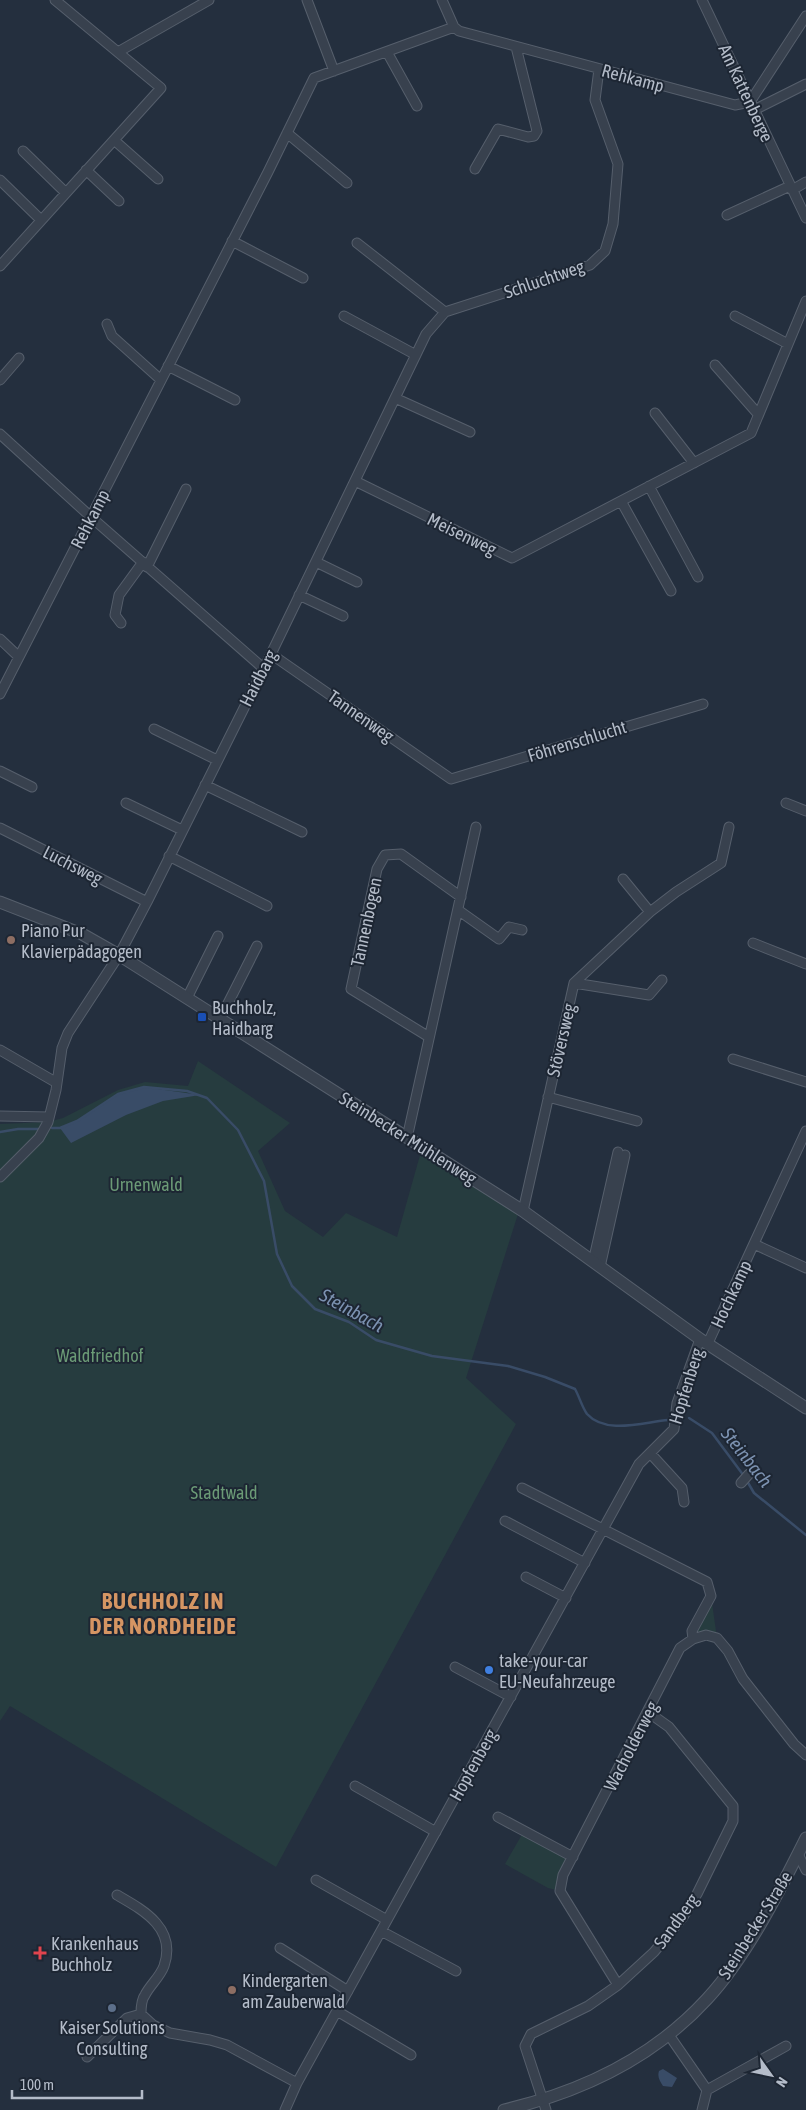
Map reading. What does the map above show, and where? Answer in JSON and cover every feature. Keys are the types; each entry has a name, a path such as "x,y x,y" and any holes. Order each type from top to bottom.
{"street":[{"path":"0,266 161,88 55,0"},
{"path":"118,52 208,0"},
{"path":"307,0 334,71"},
{"path":"442,0 454,27"},
{"name":"Am Kattenberge","path":"702,0 806,218"},
{"path":"752,106 806,16"},
{"name":"Rehkamp","path":"0,694 314,78 454,27 458,31 516,47 735,105 752,106"},
{"path":"475,169 498,129 528,137 534,136 537,130 516,47"},
{"path":"388,52 417,106"},
{"name":"Schluchtweg","path":"445,312 590,265 605,251 613,224 618,164 596,100 599,69"},
{"path":"752,106 806,84"},
{"path":"287,133 347,183"},
{"path":"114,140 158,179"},
{"path":"23,151 66,193"},
{"path":"86,170 119,201"},
{"path":"0,180 41,220"},
{"path":"727,215 806,182"},
{"path":"232,241 303,278"},
{"path":"357,243 445,312"},
{"name":"Meisenweg","path":"355,481 512,558 750,433 806,301"},
{"name":"Haidbarg","path":"0,1178 39,1138 49,1117 57,1083 62,1048 68,1033 119,955 316,562 426,334 445,312"},
{"path":"344,316 416,355"},
{"path":"735,316 788,344"},
{"path":"107,324 112,336 161,380"},
{"path":"0,380 19,358"},
{"path":"715,365 758,414"},
{"path":"168,366 235,400"},
{"path":"395,398 470,432"},
{"path":"654,413 694,463"},
{"path":"0,434 91,517 263,668"},
{"path":"649,486 698,577"},
{"path":"121,623 115,615 119,595 145,565 186,489"},
{"path":"621,501 671,591"},
{"path":"316,562 357,582"},
{"path":"299,595 343,616"},
{"path":"0,639 19,657"},
{"name":"Tannenweg","path":"270,654 451,779"},
{"name":"Föhrenschlucht","path":"451,779 703,704"},
{"path":"154,729 217,760"},
{"path":"0,771 32,788"},
{"path":"205,785 302,832"},
{"path":"126,803 182,830"},
{"path":"786,803 806,811"},
{"path":"407,1138 476,827"},
{"name":"Luchsweg","path":"0,828 146,902"},
{"name":"Stöversweg","path":"523,1212 574,983 650,912 676,892 721,863 729,828"},
{"name":"Tannenbogen","path":"429,1037 351,989 377,869 385,855 401,854 461,897"},
{"path":"169,856 267,906"},
{"path":"623,880 650,912"},
{"name":"Steinbecker Mühlenweg","path":"0,902 82,934 119,955 523,1212 704,1341 806,1408"},
{"path":"458,910 499,939 508,927 522,930"},
{"path":"187,998 218,936"},
{"path":"753,943 806,964"},
{"path":"220,1019 257,946"},
{"name":"Stöversweg","path":"574,983 649,995 662,980"},
{"path":"0,1050 57,1083"},
{"path":"734,1059 806,1082"},
{"name":"Stöversweg","path":"548,1097 637,1121"},
{"path":"0,1116 49,1117"},
{"name":"Hochkamp","path":"704,1341 754,1244 806,1131"},
{"path":"596,1264 622,1153"},
{"name":"Hochkamp","path":"754,1244 806,1268"},
{"name":"Hopfenberg","path":"285,2110 297,2083 639,1464 674,1430 677,1403 704,1341"},
{"path":"650,1453 682,1488 684,1502"},
{"path":"741,1483 749,1474"},
{"path":"522,1488 603,1531"},
{"path":"505,1520 585,1563"},
{"name":"Wacholderweg","path":"603,1531 707,1582 711,1596 692,1631 692,1639 680,1648 563,1875 560,1890 618,1985"},
{"path":"526,1577 566,1598"},
{"path":"692,1639 706,1635 717,1638 728,1651 743,1679 794,1744 806,1756"},
{"path":"455,1667 511,1697"},
{"name":"Sandberg","path":"545,2105 525,2046 531,2034 588,2006 618,1985 654,1952 683,1917 697,1894 734,1821 733,1806 669,1728 648,1712"},
{"path":"355,1786 436,1832"},
{"path":"498,1817 573,1857"},
{"name":"Steinbecker Straße","path":"504,2110 545,2105 606,2075 668,2035 708,1998 741,1956 806,1838"},
{"name":"Steinbecker Straße","path":"798,1854 806,1870"},
{"path":"316,1880 387,1920"},
{"path":"116,1895 146,1912 164,1934 166,1950 164,1965 143,1997 140,2014"},
{"path":"381,1931 456,1971"},
{"path":"280,1948 348,1991"},
{"path":"337,2011 411,2055"},
{"path":"87,2057 127,2018 140,2014"},
{"path":"140,2014 153,2025 170,2033 227,2045 297,2083"},
{"path":"668,2035 707,2090"},
{"path":"702,2110 707,2090 786,2046"}],"green space":[{"name":"Stadtwald","path":"198,1061 290,1123 258,1151 285,1211 323,1237 346,1213 397,1237 422,1148 518,1214 466,1378 516,1424 276,1867 10,1706 0,1721 0,1124 48,1122 63,1118 118,1090 145,1082 188,1086"},
{"path":"711,1596 717,1638 693,1639"},
{"path":"524,1831 573,1857 560,1891 548,1888 505,1864"}],"water":[{"path":"144,1087 200,1095 163,1101 126,1115 71,1143 60,1128 77,1121 118,1094"},
{"path":"663,2069 677,2078 672,2087 663,2086 660,2081 659,2071"}],"waterway":[{"name":"Steinbach","path":"52,1128 60,1128 77,1121 118,1094 144,1087 187,1091 207,1098 238,1130 264,1181 277,1254 292,1286 315,1309 349,1322 376,1340 432,1356 508,1366 545,1377 575,1389 587,1414 604,1424 626,1426 668,1420"},
{"name":"Steinbach","path":"0,1132 18,1129 38,1129"},
{"name":"Steinbach","path":"689,1418 712,1433 744,1476"},
{"name":"Steinbach","path":"747,1481 754,1493 806,1535"}],"place":[{"name":"Piano Pur Klavierpädagogen","path":"11,940"},
{"name":"Buchholz, Haidbarg","path":"202,1017"},
{"name":"take-your-car EU-Neufahrzeuge","path":"489,1670"},
{"name":"Krankenhaus Buchholz","path":"40,1953"},
{"name":"Kindergarten am Zauberwald","path":"232,1990"},
{"name":"Kaiser Solutions Consulting","path":"112,2008"}],"district":[{"name":"BUCHHOLZ IN DER NORDHEIDE","path":"163,1614"}],"park label":[{"name":"Urnenwald","path":"146,1184"},
{"name":"Waldfriedhof","path":"100,1355"}]}
